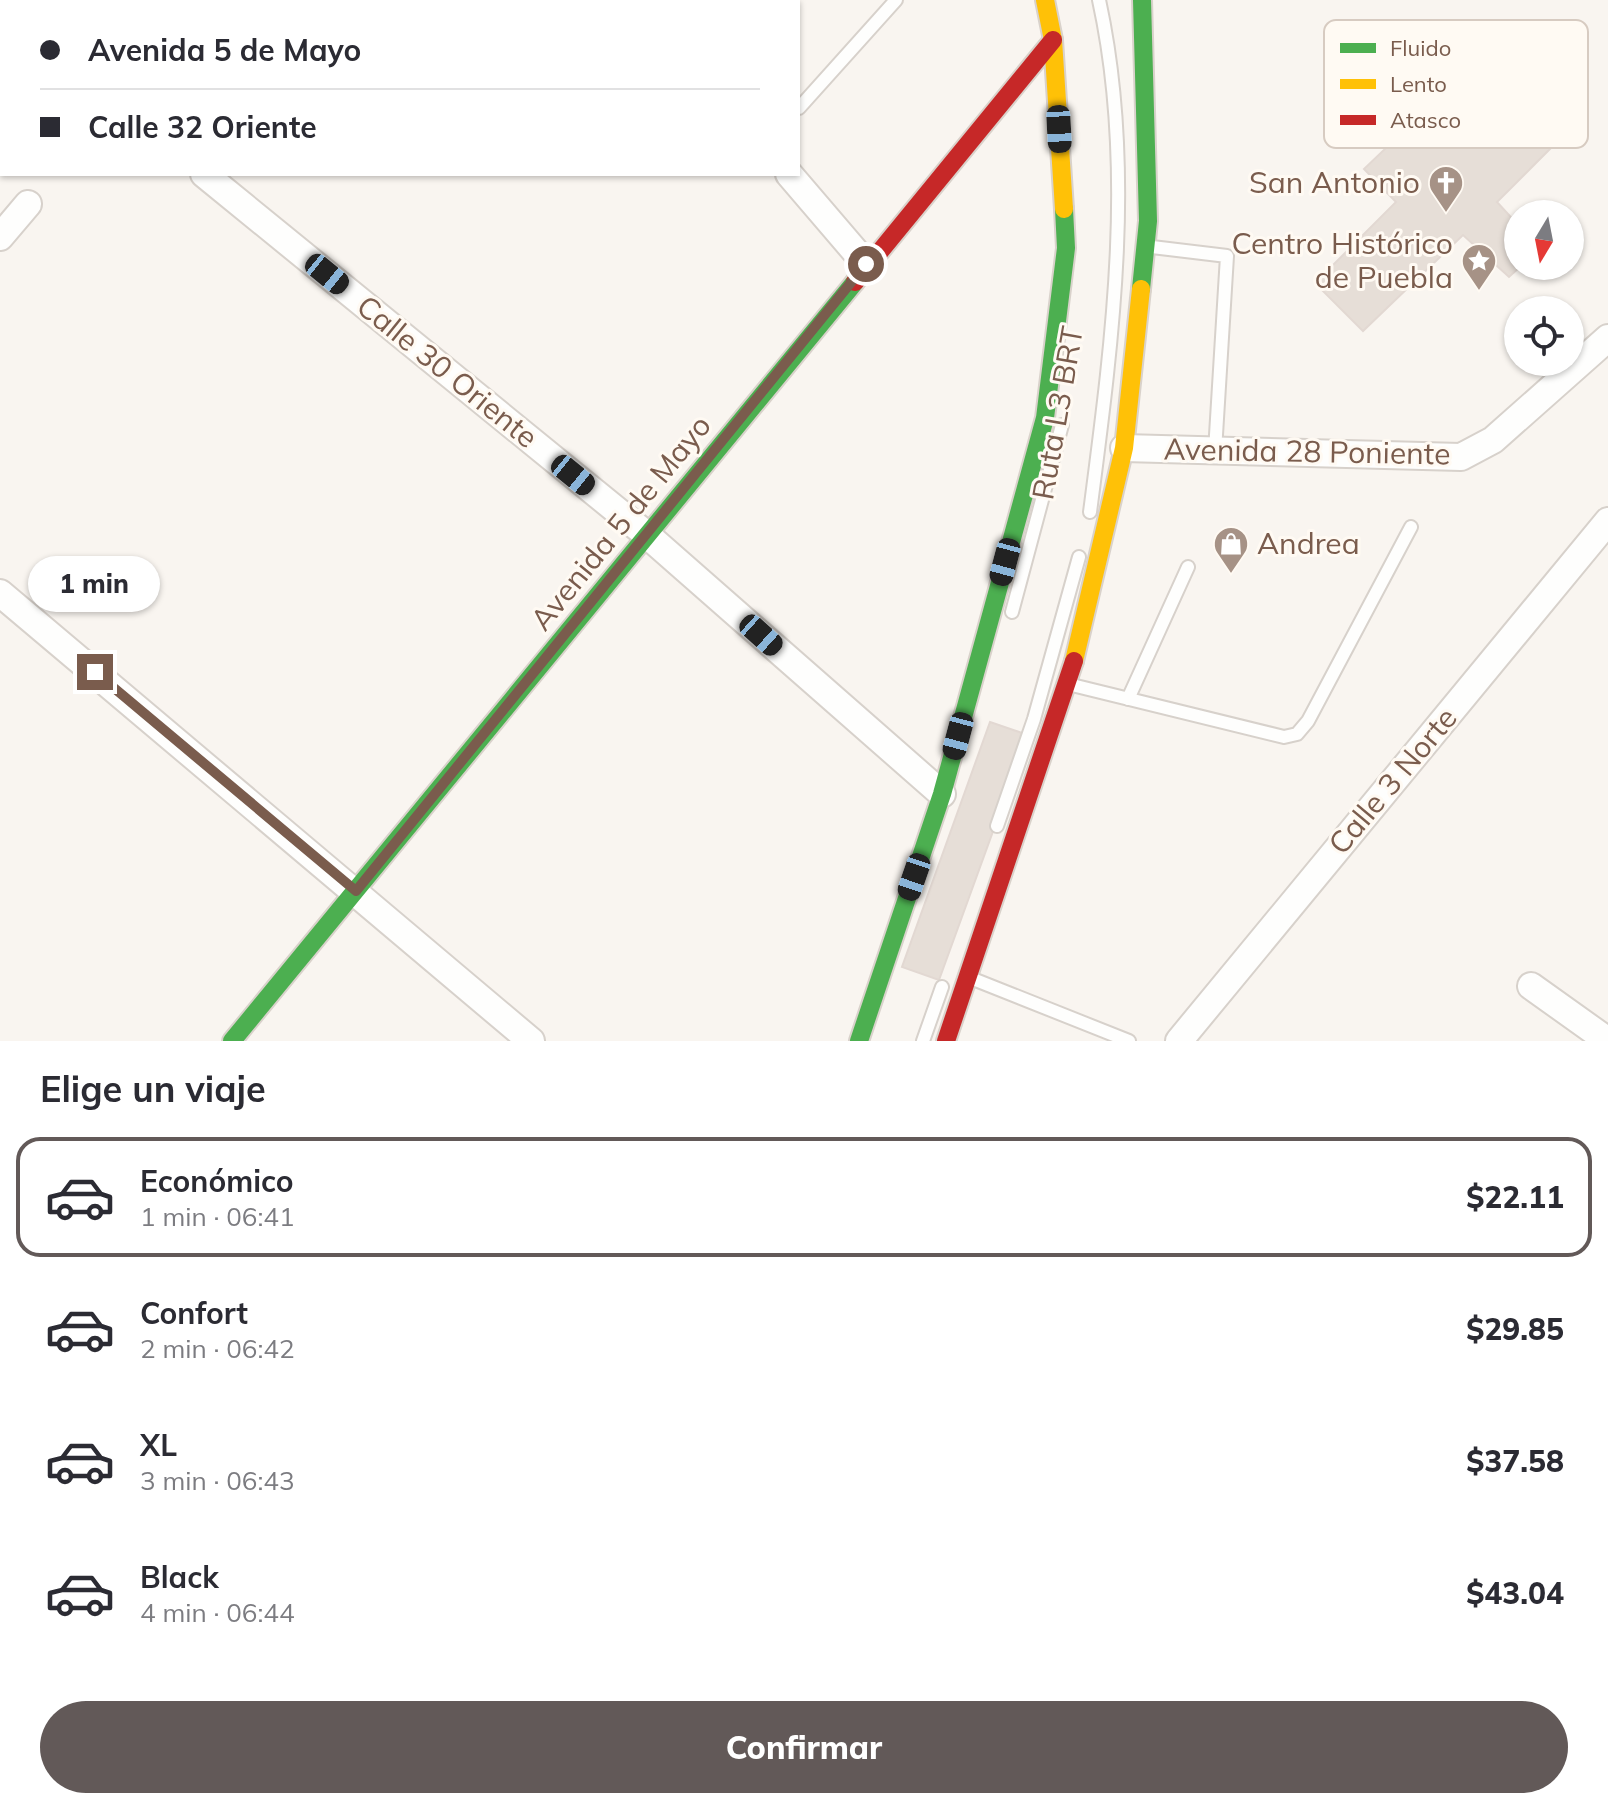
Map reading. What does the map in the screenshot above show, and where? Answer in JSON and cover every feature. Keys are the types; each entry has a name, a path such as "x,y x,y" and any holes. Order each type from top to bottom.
{"main road":[{"path":"859,1041 948,798 1045,418 1066,248 1053,40 1042,0"},
{"path":"946,1041 965,976 1069,684 1124,448 1148,221 1142,0"},
{"name":"Avenida 5 de Mayo","path":"232,1041 866,264 1053,40"}],"street":[{"name":"Calle 30 Oriente","path":"206,176 647,535 948,798"},
{"path":"791,176 866,264"},
{"path":"0,237 28,204"},
{"name":"Avenida 28 Poniente","path":"1124,448 1461,457 1493,440 1604,350"},
{"name":"Calle 3 Norte","path":"1179,1041 1608,521"},
{"path":"0,593 531,1041"},
{"path":"1531,986 1608,1041"}],"lane":[{"path":"800,107 896,0"},
{"name":"Ruta L3 BRT","path":"1085,532 1115,317 1118,161 1106,30 1099,0"},
{"path":"1079,226 1079,258"},
{"path":"1145,247 1227,256 1215,451"},
{"name":"Ruta L3 BRT","path":"1009,623 1059,446 1063,415"},
{"path":"1069,684 1284,737 1297,734 1308,721 1411,527"},
{"path":"994,834 1034,719 1082,547"},
{"path":"1128,699 1188,567"},
{"path":"871,1041 948,798"},
{"path":"965,976 1129,1041"},
{"path":"923,1041 945,979"}],"building":[{"name":"San Antonio","path":"1386,148 1551,148 1497,202 1504,210 1504,272 1463,235 1363,331 1315,283 1396,202 1364,169"},
{"path":"990,722 1028,735 939,980 902,967"}],"traffic: fast":[{"path":"1141,289 1148,221 1142,0"},
{"path":"859,1041 942,794 1045,418 1066,248 1064,209"},
{"path":"232,1041 855,282"}],"traffic: slow":[{"path":"1045,0 1053,40 1064,209"},
{"path":"1074,661 1124,448 1141,289"}],"traffic: jam":[{"path":"855,282 1053,40"},
{"path":"946,1041 1074,661"}],"place":[{"name":"San Antonio","path":"1446,214"},
{"name":"Centro Histórico de Puebla","path":"1479,292"},
{"name":"Andrea","path":"1231,575"}],"route":[{"path":"95,672 356,891 866,264"}]}
